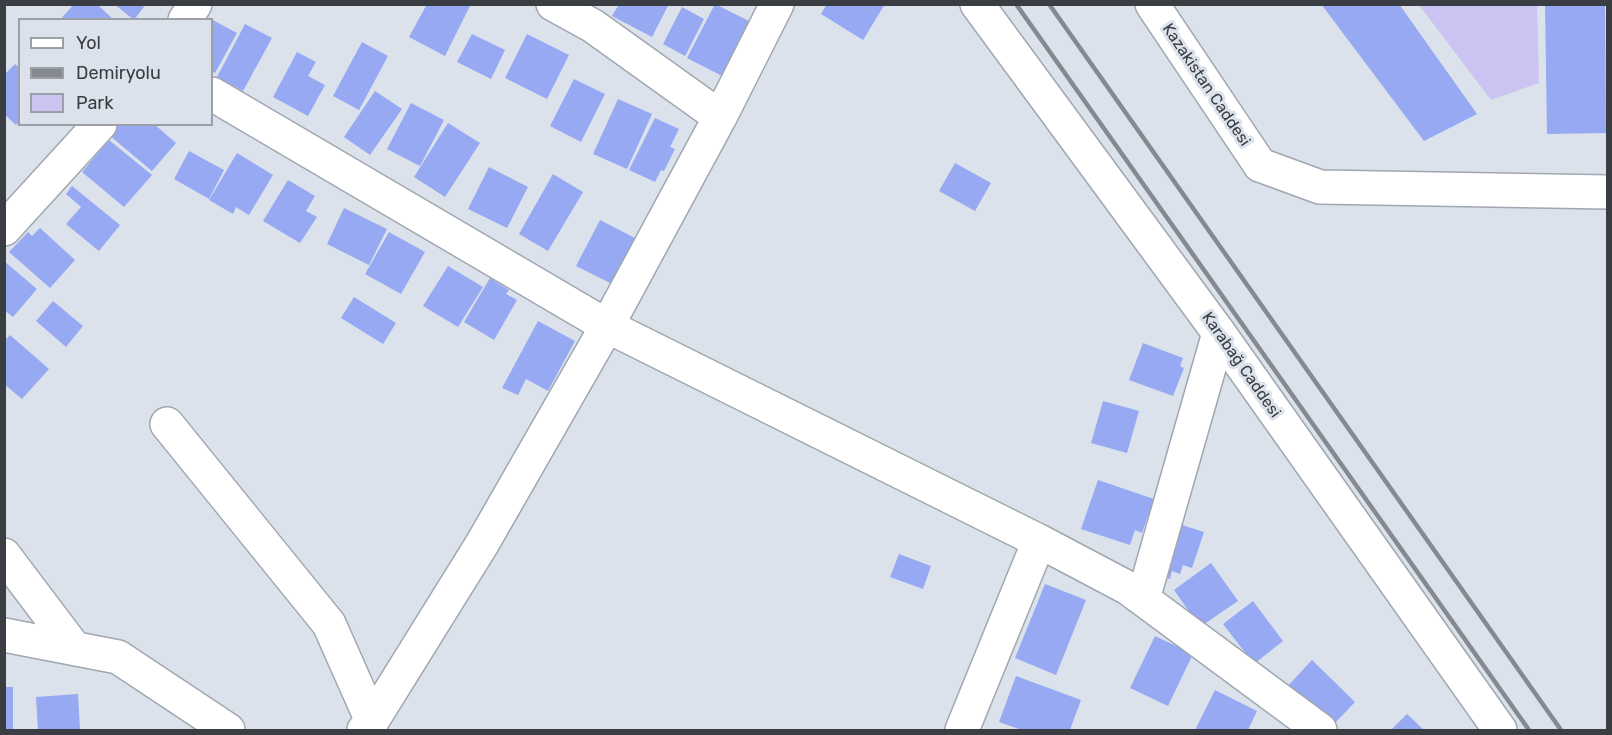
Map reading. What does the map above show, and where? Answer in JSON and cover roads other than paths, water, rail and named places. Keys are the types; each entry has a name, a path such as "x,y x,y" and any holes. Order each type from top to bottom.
{"street":[{"path":"186,18 195,4"},
{"path":"554,4 597,15 720,117"},
{"path":"368,726 482,544 607,326 720,117 777,4"},
{"name":"Karabağ Caddesi","path":"976,4 1219,333 1500,730"},
{"name":"Kazakistan Caddesi","path":"1152,4 1260,165 1320,188 1608,192"},
{"path":"213,94 607,326 1128,588 1320,730"},
{"path":"4,229 98,126"},
{"path":"1143,599 1219,333"},
{"path":"167,424 329,624 368,726"},
{"path":"962,730 1039,542"},
{"path":"4,555 75,649"},
{"path":"4,635 118,657 228,730"}],"railway":[{"path":"1016,4 1529,730"},
{"path":"1049,4 1561,730"}]}
